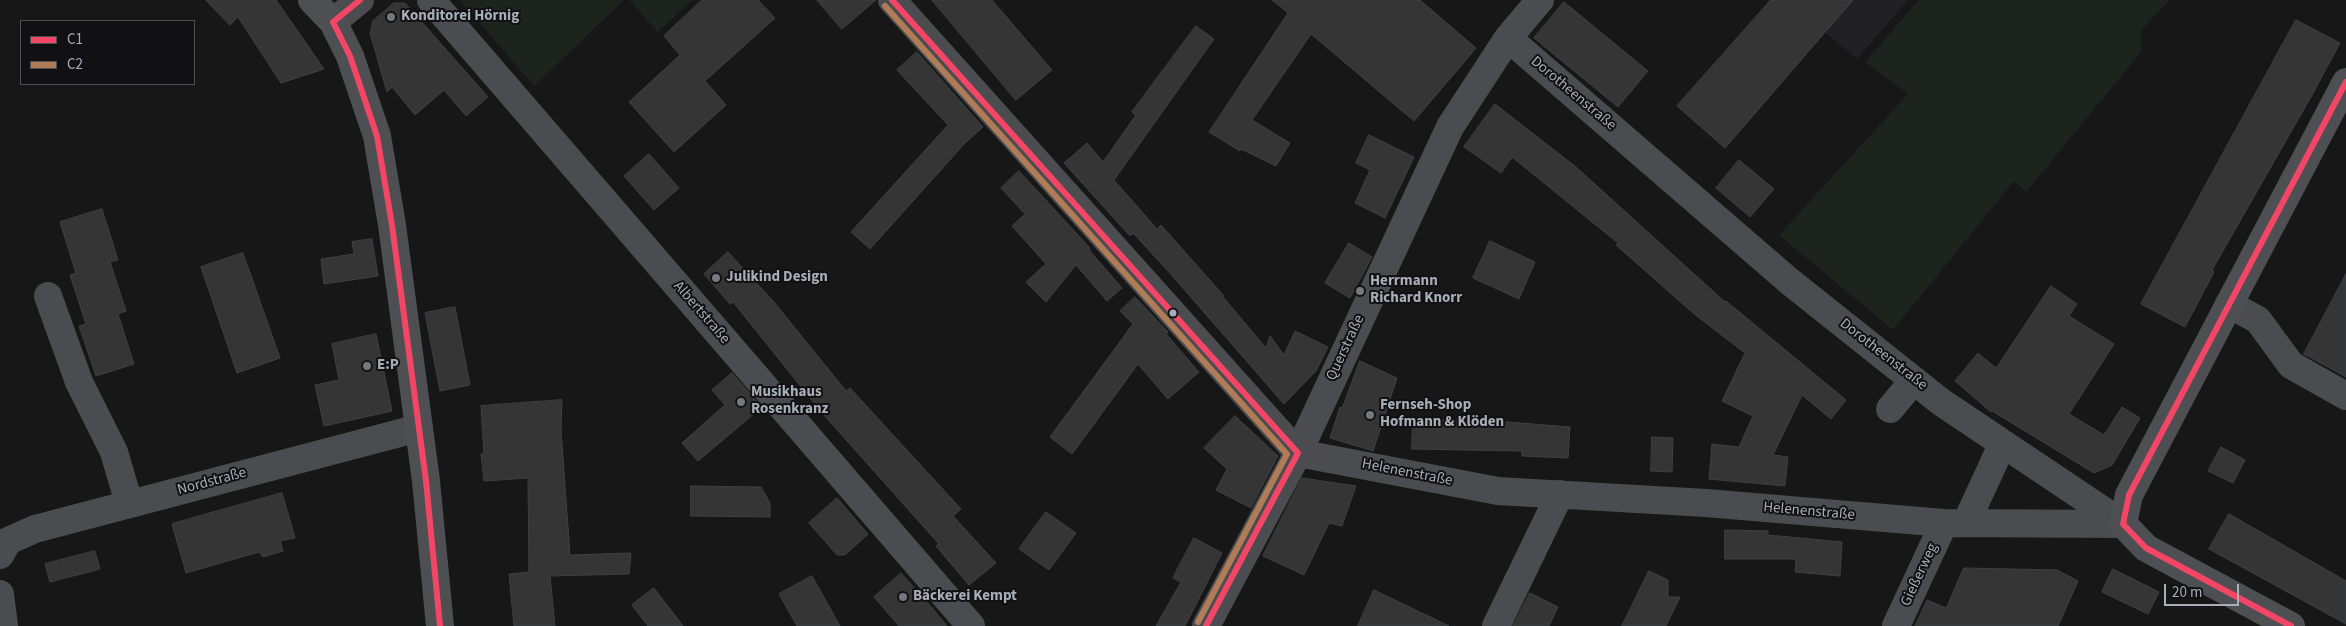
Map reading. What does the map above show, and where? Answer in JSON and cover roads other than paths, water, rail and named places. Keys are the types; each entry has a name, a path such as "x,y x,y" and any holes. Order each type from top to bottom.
{"main road":[{"path":"312,0 333,22 350,56 377,136 392,225 419,428 440,626"},
{"path":"2122,524 2129,495 2346,82"},
{"name":"Dorotheenstraße","path":"2122,524 2146,548 2280,623"}],"street":[{"path":"333,22 360,0"},
{"name":"Albertstraße","path":"431,0 971,626"},
{"path":"892,0 1298,453"},
{"name":"Querstraße","path":"1206,626 1298,453 1450,127 1508,38 1540,0"},
{"name":"Dorotheenstraße","path":"1508,38 1789,281 1914,380 2002,444 2122,524"},
{"path":"48,296 79,382 114,452 129,503"},
{"path":"2229,304 2258,320 2291,365 2346,396"},
{"path":"1890,409 1914,380"},
{"name":"Nordstraße","path":"3,546 28,531 419,428"},
{"name":"Gießerweg","path":"1896,626 2002,444"},
{"name":"Helenenstraße","path":"1298,453 1498,491 1706,503 1955,523 2122,524"},
{"path":"1496,626 1560,494"},
{"path":"0,594 4,626"}],"place":[{"name":"Konditorei Hörnig","path":"391,17"},
{"name":"Julikind Design","path":"716,278"},
{"name":"Herrmann Richard Knorr","path":"1360,291"},
{"name":"E:P","path":"367,366"},
{"name":"Musikhaus Rosenkranz","path":"741,402"},
{"name":"Fernseh-Shop Hofmann & Klöden","path":"1370,415"},
{"name":"Bäckerei Kempt","path":"903,597"}]}
